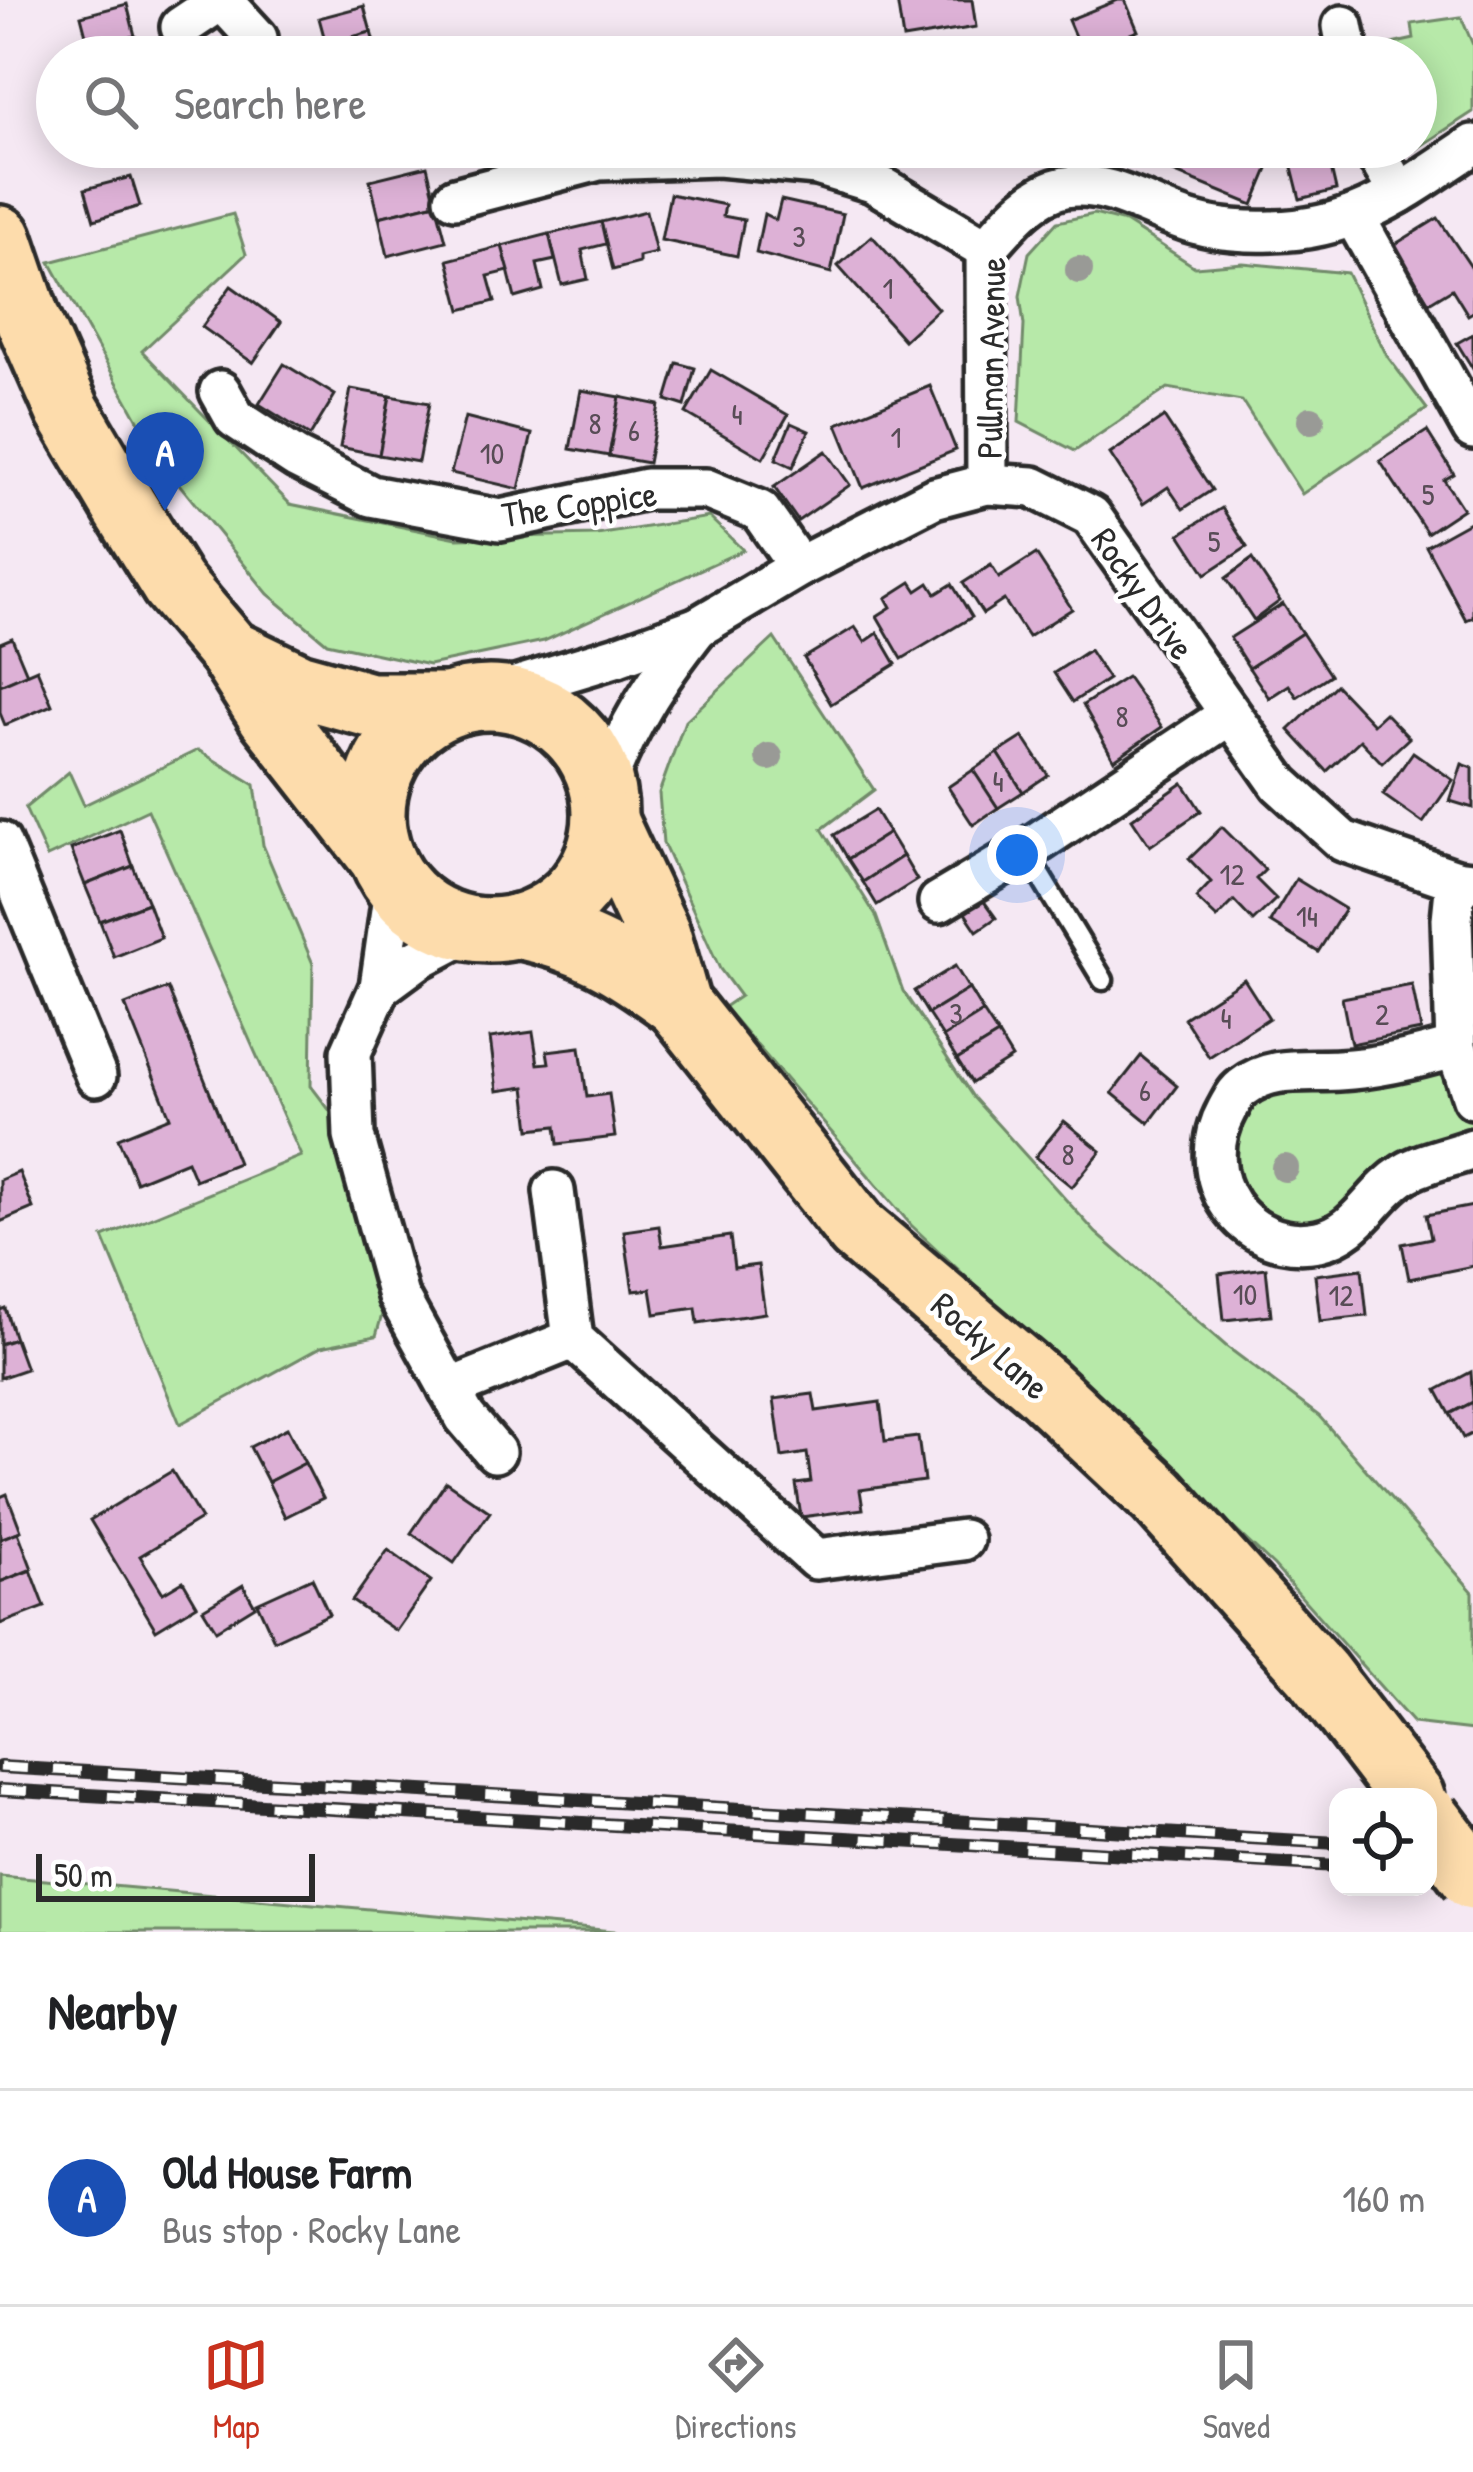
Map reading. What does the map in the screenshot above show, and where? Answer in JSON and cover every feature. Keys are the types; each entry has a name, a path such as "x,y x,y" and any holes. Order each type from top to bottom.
{"highway":[{"path":"0,238 28,320 68,412 173,585 230,652 270,716 388,870 426,911 449,923 497,928 548,914 574,893 592,867 604,807 592,760 573,733 547,712 516,700 370,706 298,686 230,652"},
{"path":"388,870 374,825 374,799 386,759 412,726 465,701"},
{"name":"Rocky Lane","path":"604,807 658,934 678,1004"},
{"name":"Rocky Lane","path":"497,928 560,935 613,957 678,1004 858,1231 1041,1386 1158,1496 1318,1674 1405,1788"},
{"path":"1437,1830 1473,1877"}],"street":[{"path":"181,27 221,0 255,36"},
{"name":"Pullman Avenue","path":"988,484 986,249 1019,211 1062,187 1104,188 1199,225 1270,232 1355,218 1473,145"},
{"path":"455,197 518,168"},
{"path":"827,168 873,182 986,249"},
{"path":"1385,168 1400,194"},
{"path":"1355,218 1473,429"},
{"name":"The Coppice","path":"227,412 296,458 371,496 500,520 646,489 706,489 760,511 799,567"},
{"name":"Rocky Drive","path":"465,701 698,627 799,567 934,498 988,484 1033,487 1091,516 1280,784 1343,841 1465,881"},
{"name":"Rocky Drive","path":"604,807 620,743 652,686 698,627"},
{"path":"939,902 1025,851 1229,715"},
{"path":"0,842 96,1076"},
{"path":"388,870 380,987 351,1052 354,1136 398,1296 465,1417 495,1452"},
{"path":"1465,881 1452,919 1456,1047 1473,1098"},
{"path":"380,987 418,959 497,928"},
{"path":"1456,1047 1337,1070 1267,1073 1238,1089 1216,1129 1214,1178 1233,1210 1258,1231 1288,1242 1320,1240 1350,1228 1403,1174 1473,1149"},
{"path":"554,1191 573,1339 816,1559 963,1540"},
{"path":"449,1389 573,1339"}],"lane":[{"path":"1025,851 1102,980"}],"green space":[{"path":"1461,17 1473,45 1473,112 1437,135 1437,36 1414,36 1412,24"},
{"path":"233,214 246,254 142,351 290,504 457,538 597,535 709,517 743,550 544,641 429,665 327,643 268,594 162,463 50,262"},
{"path":"1094,214 1125,222 1195,267 1243,263 1347,273 1387,356 1427,409 1302,494 1242,401 1168,388 1075,451 1019,422 1024,325 1020,296 1029,253 1057,222"},
{"path":"774,638 874,790 822,829 876,916 903,991 973,1097 1096,1233 1226,1346 1319,1416 1473,1592 1473,1730 1413,1723 1274,1566 911,1225 724,1007 740,996 720,969 663,843 659,793 685,721"},
{"path":"198,750 255,785 263,845 313,964 311,1086 340,1124 385,1304 376,1336 321,1347 180,1424 103,1237 301,1156 148,810 47,857 25,808 69,772 84,805"},
{"path":"1473,1067 1473,1136 1419,1158 1384,1163 1340,1220 1295,1230 1244,1201 1228,1132 1247,1101 1272,1084 1309,1083 1338,1092 1427,1070 1445,1074"},
{"path":"0,1876 625,1932 0,1932"}],"building":[{"path":"897,0 972,0 976,27 903,36"},
{"path":"1125,0 1138,31 1125,36 1075,36 1068,20"},
{"path":"127,4 135,36 86,36 81,16"},
{"path":"364,6 371,32 324,36 319,18"},
{"path":"427,168 436,203 379,217 370,180"},
{"path":"1175,168 1268,168 1253,205 1173,172"},
{"path":"1292,168 1331,168 1336,190 1300,199"},
{"path":"131,177 140,206 94,220 85,189"},
{"path":"670,194 725,205 723,216 744,220 737,256 661,240"},
{"path":"781,200 843,214 831,273 756,253 764,214 776,220"},
{"path":"436,203 446,241 388,256 379,217"},
{"path":"646,211 656,253 613,270 601,222"},
{"path":"1438,218 1473,270 1473,312 1468,315 1452,289 1429,303 1394,245"},
{"path":"601,222 606,244 582,250 588,279 562,285 549,234"},
{"path":"549,234 555,260 537,264 543,290 515,298 502,246"},
{"path":"872,236 938,309 904,340 838,266"},
{"path":"502,246 509,271 488,276 495,301 461,310 448,260"},
{"path":"231,286 281,322 253,363 202,327"},
{"path":"1473,334 1473,369 1457,343"},
{"path":"677,363 695,368 685,406 666,400"},
{"path":"284,364 335,395 310,436 259,404"},
{"path":"711,370 788,415 763,458 686,413"},
{"path":"930,386 956,450 863,488 837,424"},
{"path":"351,389 390,396 379,455 340,447"},
{"path":"581,390 620,397 609,456 570,449"},
{"path":"390,396 429,403 418,462 379,455"},
{"path":"620,397 659,405 648,463 609,456"},
{"path":"465,417 532,434 519,489 451,473"},
{"path":"1164,417 1212,490 1183,509 1168,487 1143,504 1110,454"},
{"path":"791,423 809,431 793,467 776,459"},
{"path":"1427,431 1454,474 1444,480 1463,509 1427,533 1380,461"},
{"path":"826,451 850,485 798,521 774,487"},
{"path":"1222,508 1247,547 1206,574 1180,534"},
{"path":"1473,520 1473,617 1466,620 1426,546"},
{"path":"1036,554 1072,609 1028,637 1004,600 983,614 963,583 991,565 999,578"},
{"path":"1252,559 1280,601 1254,620 1226,578"},
{"path":"911,582 917,591 929,583 936,594 952,584 972,617 902,659 877,616 891,607 886,598"},
{"path":"1283,604 1302,633 1249,668 1230,638"},
{"path":"855,627 865,642 878,633 896,664 831,704 804,658"},
{"path":"1302,633 1330,675 1297,697 1289,685 1269,698 1249,668"},
{"path":"12,638 27,674 0,685 0,643"},
{"path":"1089,650 1108,679 1073,702 1054,673"},
{"path":"37,669 52,705 5,725 0,685"},
{"path":"1127,677 1162,727 1114,760 1083,705"},
{"path":"1336,685 1373,724 1385,713 1409,738 1382,763 1360,740 1327,771 1289,730"},
{"path":"1023,737 1048,775 1023,792 998,753"},
{"path":"1413,752 1453,780 1423,823 1383,795"},
{"path":"998,753 1023,792 998,808 973,770"},
{"path":"1462,764 1473,768 1473,808 1450,801"},
{"path":"973,770 998,808 973,825 948,787"},
{"path":"1183,783 1201,811 1150,846 1132,819"},
{"path":"875,810 889,833 848,859 834,835"},
{"path":"1222,827 1265,870 1256,879 1276,899 1253,921 1234,901 1217,918 1196,898 1211,882 1189,859"},
{"path":"120,830 133,866 85,885 71,849"},
{"path":"889,833 903,856 863,882 848,859"},
{"path":"903,856 917,880 877,905 863,882"},
{"path":"133,866 148,903 100,921 85,885"},
{"path":"1296,879 1345,909 1318,952 1270,922"},
{"path":"983,900 996,918 977,931 965,913"},
{"path":"148,903 161,938 114,957 100,921"},
{"path":"955,966 969,989 928,1014 914,991"},
{"path":"1244,979 1269,1018 1209,1057 1184,1018"},
{"path":"1412,985 1421,1030 1351,1044 1342,998"},
{"path":"168,988 238,1163 195,1180 187,1161 136,1182 118,1138 170,1117 125,1005"},
{"path":"969,989 983,1012 943,1037 928,1014"},
{"path":"983,1012 998,1035 957,1060 943,1037"},
{"path":"533,1032 538,1064 549,1063 547,1051 580,1047 587,1097 609,1094 615,1137 558,1144 556,1126 530,1129 525,1087 497,1091 490,1038"},
{"path":"998,1035 1012,1058 972,1083 957,1060"},
{"path":"1141,1056 1177,1086 1149,1123 1112,1093"},
{"path":"1064,1121 1101,1151 1072,1187 1035,1157"},
{"path":"19,1172 33,1208 0,1222 0,1180"},
{"path":"1473,1206 1473,1266 1409,1279 1402,1244 1431,1238 1426,1215"},
{"path":"659,1226 662,1246 730,1236 734,1268 758,1265 765,1313 698,1323 696,1308 655,1314 651,1289 633,1291 624,1231"},
{"path":"1266,1268 1271,1315 1224,1320 1219,1274"},
{"path":"1362,1269 1367,1316 1320,1321 1315,1275"},
{"path":"5,1308 15,1339 0,1344 0,1310"},
{"path":"15,1339 26,1369 0,1378 0,1344"},
{"path":"1471,1372 1473,1402 1450,1414 1437,1390"},
{"path":"813,1394 816,1411 880,1402 885,1441 918,1437 924,1481 860,1490 863,1509 801,1517 796,1484 811,1482 807,1453 782,1457 774,1399"},
{"path":"1473,1402 1473,1433 1463,1438 1450,1414"},
{"path":"287,1428 305,1463 268,1482 250,1447"},
{"path":"305,1463 323,1498 285,1517 268,1482"},
{"path":"172,1471 201,1519 140,1556 163,1593 183,1581 197,1605 156,1630 90,1520"},
{"path":"446,1482 490,1512 454,1563 411,1533"},
{"path":"7,1494 21,1531 0,1539 0,1497"},
{"path":"18,1532 32,1569 0,1582 0,1539"},
{"path":"388,1550 431,1581 396,1631 352,1601"},
{"path":"31,1570 45,1607 0,1624 0,1582"},
{"path":"312,1578 329,1614 274,1640 257,1603"},
{"path":"243,1585 255,1606 216,1630 203,1609"}],"railway":[{"path":"0,1767 1329,1842"},
{"path":"0,1790 1329,1865"},
{"path":"1437,1849 1473,1851"},
{"path":"1437,1872 1473,1874"}],"place":[{"name":"Old House Farm","path":"165,511"}]}
